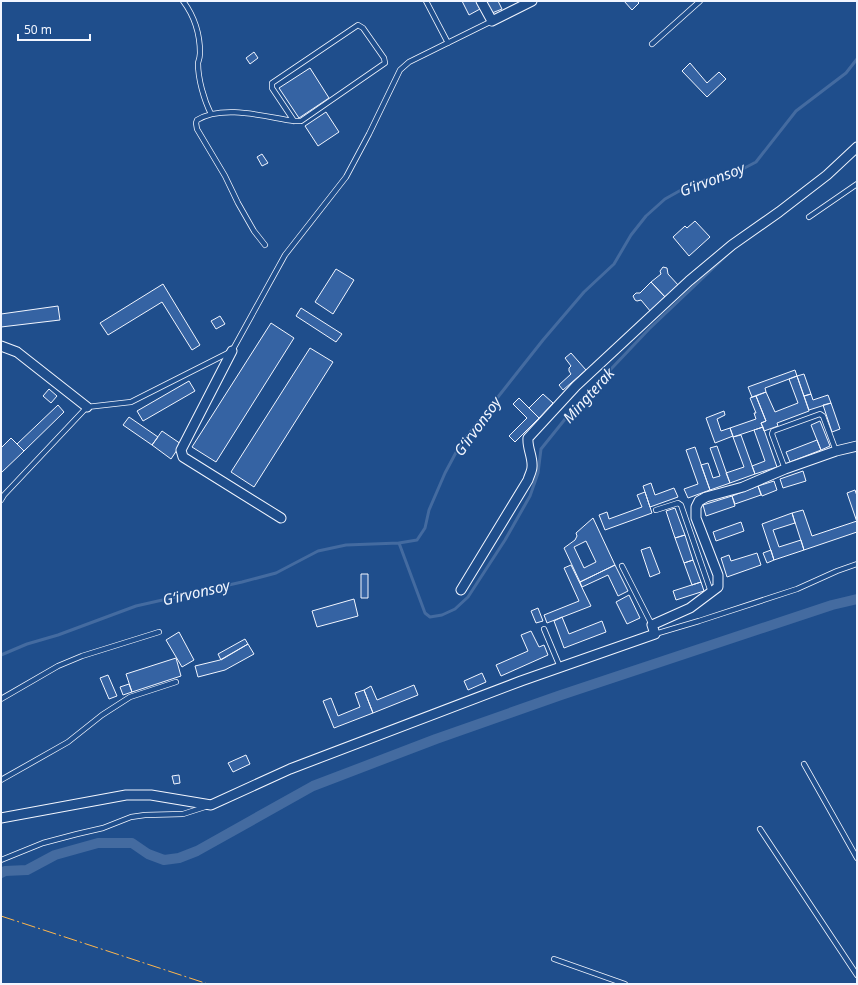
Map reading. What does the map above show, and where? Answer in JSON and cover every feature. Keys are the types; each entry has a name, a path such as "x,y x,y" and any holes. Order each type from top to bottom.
{"street":[{"path":"481,1 492,21 532,1"},
{"path":"461,590 528,480 532,468 532,459 528,438 576,386 688,281 732,245 779,212 827,174 857,147"},
{"path":"1,346 18,352 87,407"},
{"path":"232,351 181,450 183,456 281,518"},
{"path":"1,818 126,795 151,795 212,805 290,769 560,667 655,634 652,625 690,608 718,587 718,576 696,518 696,507 699,501 706,497 742,487 785,469 836,451 857,446"}],"lane":[{"path":"184,1 192,12 197,25 200,54 198,63 205,101 211,114"},
{"path":"426,1 448,43"},
{"path":"652,44 700,1"},
{"path":"1,500 87,407 131,402 232,351 285,255 346,177 400,70 409,62 492,21"},
{"path":"265,245 254,231 238,203 225,176 197,129 196,123 198,120 211,114 228,113 250,114 294,121 301,121 385,63 384,58 363,28 358,25 272,83 272,88 294,121"},
{"path":"809,218 857,184"},
{"path":"785,469 772,434 773,431 820,414 823,416 836,451"},
{"path":"656,510 678,503 681,505 712,592"},
{"path":"655,634 797,589 837,571 857,564"},
{"path":"622,566 652,625"},
{"path":"544,629 560,667"},
{"path":"1,698 58,666 82,656 159,632"},
{"path":"1,780 68,742 102,715 130,696 176,682"},
{"path":"804,764 857,858"},
{"path":"1,860 43,844 104,828 131,817 183,814 212,805"},
{"path":"760,829 857,975"},
{"path":"554,959 625,984"}],"building":[{"path":"462,1 476,1 480,9 469,15"},
{"path":"486,1 498,1 502,9 492,13"},
{"path":"624,1 637,1 639,3 632,10"},
{"path":"254,52 258,58 250,64 246,58"},
{"path":"690,63 707,83 719,72 726,79 707,97 682,71"},
{"path":"310,68 329,98 299,118 279,88"},
{"path":"326,112 339,132 318,146 305,126"},
{"path":"262,154 268,163 262,166 257,157"},
{"path":"695,221 710,237 689,256 673,237 685,226 687,228"},
{"path":"663,267 667,268 668,274 679,286 666,298 651,282 661,274 660,271"},
{"path":"336,269 354,280 333,314 315,302"},
{"path":"651,282 666,298 651,312 641,300 635,300 633,296 636,293 640,293"},
{"path":"163,284 200,345 192,350 162,302 108,335 100,323"},
{"path":"58,306 60,320 1,327 1,314"},
{"path":"301,308 342,334 336,342 296,316"},
{"path":"220,316 225,324 216,329 211,321"},
{"path":"271,323 294,338 216,462 192,447"},
{"path":"310,348 333,362 254,487 231,472"},
{"path":"571,353 586,370 563,390 559,385 571,374 569,368 571,366 565,358"},
{"path":"795,370 797,376 765,388 766,392 752,397 748,387"},
{"path":"804,374 811,394 804,396 797,376"},
{"path":"797,376 809,411 777,423 778,426 764,431 761,423 766,421 756,396 766,392 775,412 798,403 789,379"},
{"path":"189,381 195,391 143,421 137,411"},
{"path":"49,389 57,396 51,403 43,396"},
{"path":"543,394 553,403 539,418 529,408"},
{"path":"811,394 813,400 828,395 831,403 809,410 804,396"},
{"path":"756,396 766,421 761,423 763,427 733,437 730,428 756,419 754,413 756,413 750,398"},
{"path":"519,398 539,418 515,442 509,436 527,418 513,404"},
{"path":"831,403 840,429 832,432 823,405"},
{"path":"58,405 64,412 24,451 17,444"},
{"path":"724,411 725,415 717,419 721,431 730,428 733,436 715,443 706,418"},
{"path":"129,417 158,437 152,445 123,425"},
{"path":"820,421 830,446 821,450 811,425"},
{"path":"763,427 777,467 755,474 752,466 765,461 754,430"},
{"path":"162,431 181,444 171,459 152,445"},
{"path":"741,435 755,474 730,483 726,473 744,467 733,437"},
{"path":"11,438 24,451 1,473 1,448"},
{"path":"817,440 821,450 790,462 786,452"},
{"path":"717,446 730,483 710,490 701,465 708,463 713,478 720,476 710,448"},
{"path":"695,447 710,490 688,498 684,489 698,484 686,450"},
{"path":"803,471 806,481 783,488 780,479"},
{"path":"774,481 777,490 762,496 758,486"},
{"path":"651,483 655,495 674,488 678,497 650,507 643,486"},
{"path":"758,486 761,495 735,504 732,496"},
{"path":"855,490 857,496 857,522 847,493"},
{"path":"645,492 652,513 605,530 599,515 607,512 609,519 642,507 637,495"},
{"path":"732,496 735,506 706,516 703,505"},
{"path":"675,508 685,535 675,538 666,511"},
{"path":"803,510 812,536 857,521 857,532 804,550 792,513"},
{"path":"792,513 795,523 773,530 779,547 801,540 804,550 774,560 762,524"},
{"path":"593,518 615,565 580,582 564,548 575,540 577,536 576,533","holes":["586,541 596,562 584,568 574,547"]},
{"path":"741,522 744,531 716,541 713,532"},
{"path":"685,535 693,560 684,563 675,538"},
{"path":"650,547 660,573 650,577 641,550"},
{"path":"771,550 774,560 767,563 763,553"},
{"path":"757,553 761,565 727,577 721,558 729,555 731,561"},
{"path":"693,560 701,582 692,585 684,563"},
{"path":"571,565 591,606 547,623 544,615 579,601 564,568"},
{"path":"615,565 628,591 618,596 608,575 582,587 580,582"},
{"path":"361,574 368,574 368,598 361,598"},
{"path":"701,582 704,591 676,600 673,591"},
{"path":"629,595 640,618 627,624 616,602"},
{"path":"354,599 358,616 317,627 312,611"},
{"path":"538,608 543,621 536,623 531,611"},
{"path":"562,617 569,634 602,621 606,632 564,648 554,621"},
{"path":"531,631 539,647 544,645 548,655 501,676 496,665 528,651 521,635"},
{"path":"179,632 194,660 182,667 166,640"},
{"path":"245,639 248,644 221,660 218,654"},
{"path":"248,644 254,654 225,670 198,677 195,666 220,660"},
{"path":"176,658 181,676 132,692 126,674"},
{"path":"482,673 486,682 468,690 464,681"},
{"path":"108,675 117,696 109,699 100,678"},
{"path":"129,684 132,692 123,695 120,687"},
{"path":"414,685 418,695 373,713 364,690 371,686 377,700"},
{"path":"364,690 373,713 334,728 323,701 331,698 338,716 360,707 355,693"},
{"path":"246,755 250,764 233,772 228,763"},
{"path":"179,775 180,783 174,784 172,776"}],"waterway":[{"name":"G‘irvonsoy","path":"1,655 27,644 58,635 136,606 276,573 318,551 346,545 399,543 417,540 425,528 429,510 445,473 460,445 543,340 584,292 614,264 631,235 646,216 665,199 690,185 720,175 737,172 756,162 796,111 846,73 857,59"},
{"name":"Mingterak","path":"399,543 425,613 430,617 442,615 455,609 468,597 505,540 530,496 538,473 541,449 574,408 649,329 731,251"},
{"path":"1,873 5,871 27,870 55,855 98,843 132,843 148,854 164,860 179,858 197,851 313,786 436,739 561,695 832,605 857,599"}],"power":[{"path":"1,916 208,984"}]}
